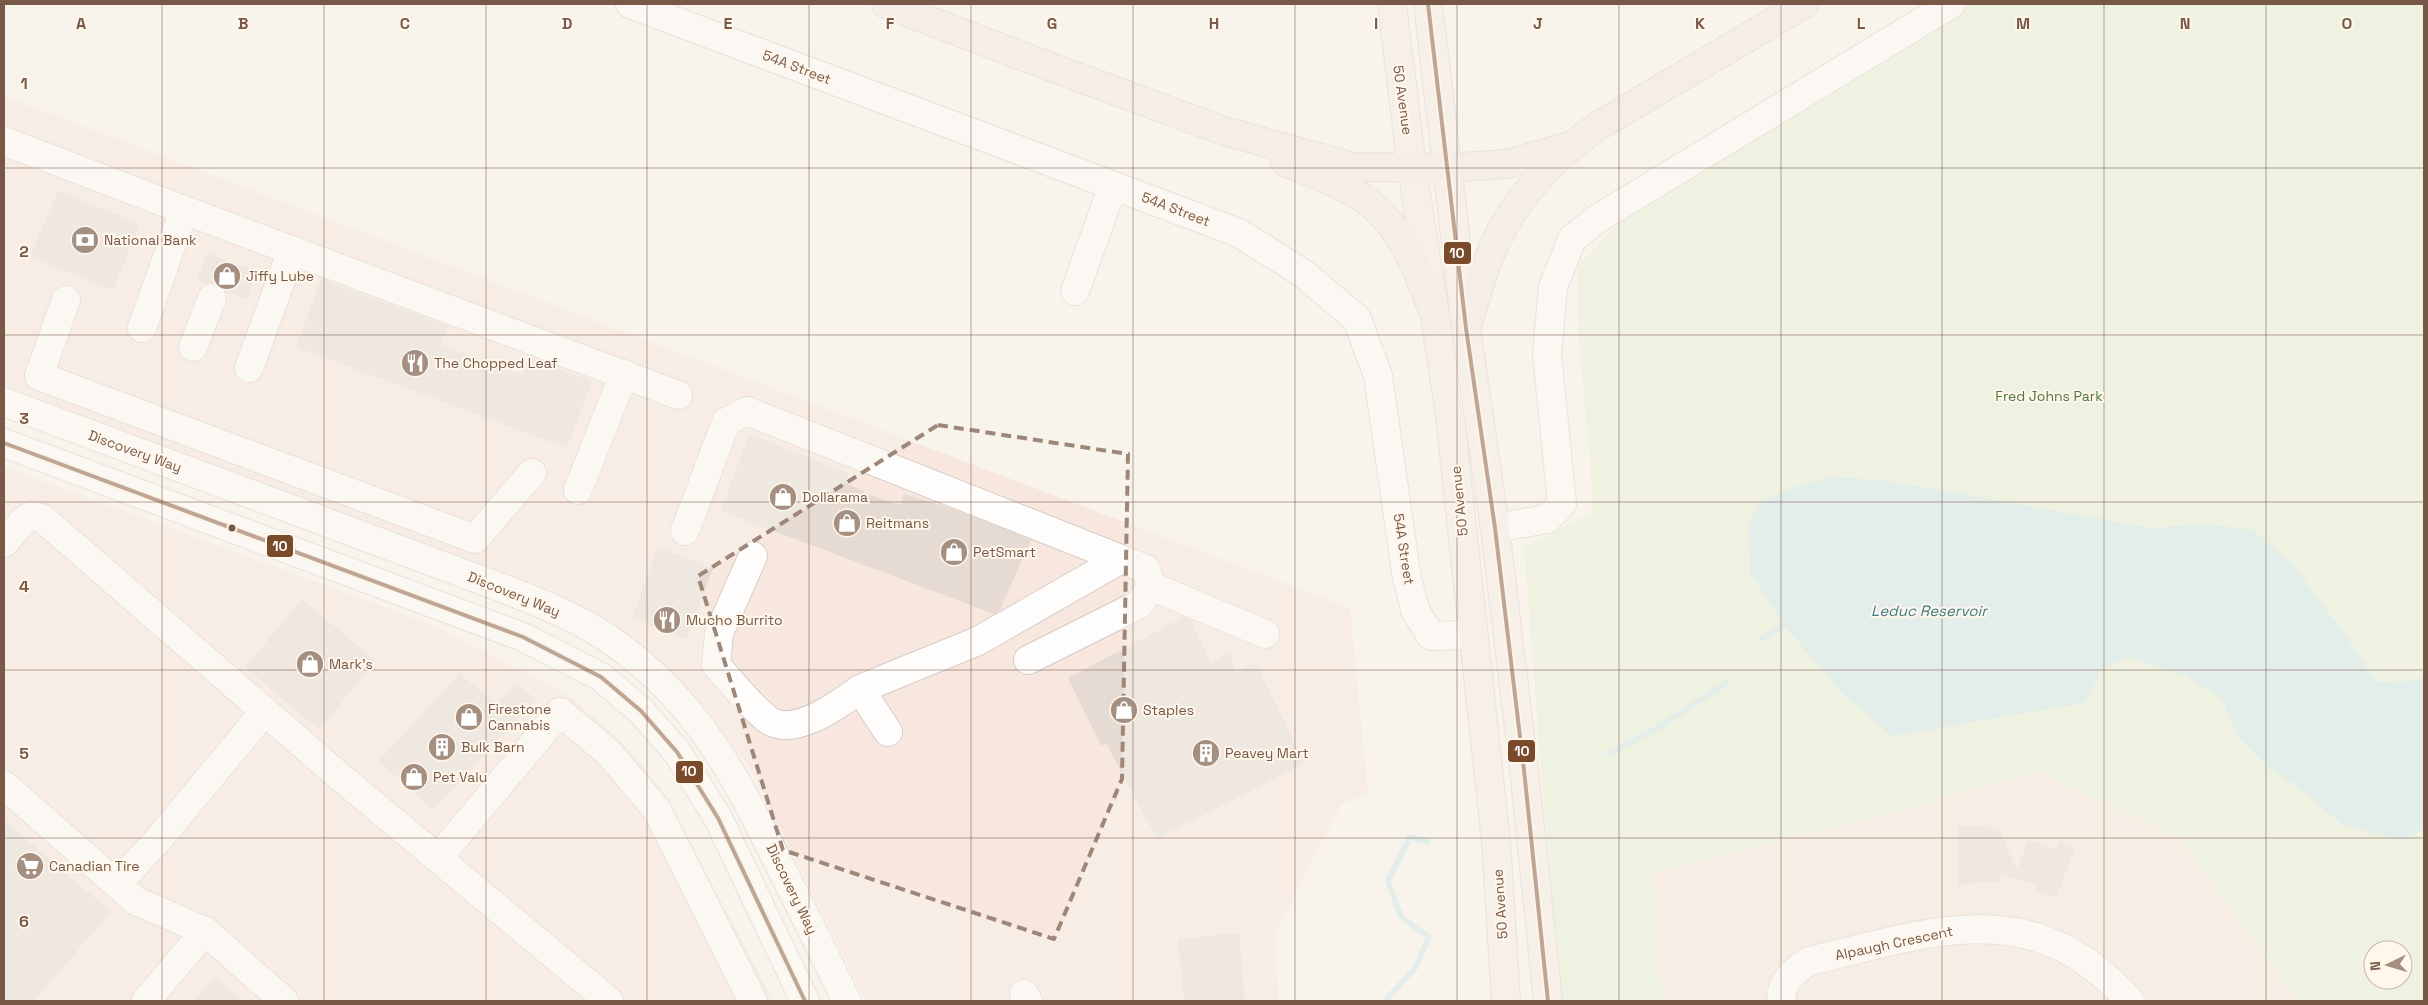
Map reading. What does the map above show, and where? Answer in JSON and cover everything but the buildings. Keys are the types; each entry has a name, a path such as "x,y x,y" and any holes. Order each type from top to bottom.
{"highway":[{"path":"886,4 1056,69 1224,130 1353,167 1447,168 1507,164 1570,146"},
{"path":"1466,328 1490,257 1508,218 1538,177 1570,146 1598,126 1804,4"},
{"path":"1224,130 1276,158 1350,191 1370,204 1401,239 1412,259 1436,319"}],"main road":[{"name":"50 Avenue","path":"1392,4 1412,168 1450,408 1472,635 1496,842 1506,1001"},
{"path":"1392,4 1422,146 1434,161 1447,168"},
{"path":"1428,4 1466,328 1495,528 1525,780 1548,1001"}],"street":[{"name":"54A Street","path":"630,4 1239,233 1304,274 1357,319 1378,376 1406,573 1415,610 1431,636 1472,635"},
{"path":"1495,528 1547,519 1562,504 1547,354 1552,287 1572,239 1606,214 1951,4"},
{"path":"4,141 678,395"},
{"path":"1075,291 1113,186"},
{"path":"142,328 184,210"},
{"path":"249,368 292,250"},
{"path":"193,347 212,298"},
{"path":"66,300 40,376 475,539 532,473"},
{"path":"578,490 624,374"},
{"name":"Discovery Way","path":"4,402 553,608 614,643 668,688 699,724 724,760 749,802 847,1001"},
{"path":"685,531 726,422 747,411 1146,569 1150,586 1140,604 1028,660"},
{"path":"4,443 523,637 601,677 658,728 690,770 718,818 805,1001"},
{"path":"4,543 22,522 31,516 42,518 265,711 608,1001"},
{"path":"753,556 718,633 716,665 767,719 780,725 803,721 829,712 860,689 978,641 1121,559"},
{"path":"1150,586 1265,634"},
{"path":"860,689 888,732"},
{"path":"117,884 157,841 265,711"},
{"path":"438,858 560,712 608,752 657,810 754,1001"},
{"path":"4,785 136,901 205,931 284,1001"},
{"name":"Alpaugh Crescent","path":"1781,1001 1786,981 1793,971 1809,961 1923,934 1982,928 2014,931 2056,944 2086,960 2112,982 2130,1001"},
{"path":"146,1001 205,931"}],"highlighted area":[{"path":"938,425 1128,454 1122,779 1054,939 783,850 698,576"}],"shaded area":[{"path":"4,96 1350,608 1368,793 1341,804 1275,934 1278,1001 866,1001 749,767 690,694 546,595 4,386"},
{"path":"4,467 433,625 569,695 621,741 662,789 774,1001 4,1001"},
{"path":"2039,772 2180,838 2298,1001 1662,1001 1651,873"}],"green space":[{"name":"Fred Johns Park","path":"1972,4 2424,4 2424,1001 2298,1001 2180,838 2039,772 1651,873 1662,1001 1560,1001 1524,547 1592,513 1591,464 1579,344 1578,266 1639,203"}],"water":[{"name":"Leduc Reservoir","path":"1835,477 1888,481 2151,528 2205,524 2252,530 2291,562 2344,633 2376,682 2414,681 2424,674 2424,829 2402,840 2343,825 2295,785 2269,768 2239,738 2222,699 2187,676 2128,657 2101,670 2085,703 1892,736 1843,694 1784,625 1750,572 1748,524 1761,502 1795,487"}],"waterway":[{"path":"1760,640 1784,625"},
{"path":"1609,754 1660,726 1727,683"},
{"path":"1385,1001 1415,968 1429,937 1401,917 1388,881 1410,837 1428,842"}],"transit line":[{"name":"10","path":"1428,4 1466,328 1495,528 1524,770 1548,1001"},
{"name":"10","path":"4,443 523,637 601,677 641,711 677,752 718,818 805,1001"}],"place":[{"name":"National Bank","path":"85,240"},
{"name":"Jiffy Lube","path":"227,276"},
{"name":"The Chopped Leaf","path":"415,363"},
{"name":"Dollarama","path":"783,497"},
{"name":"Reitmans","path":"847,523"},
{"name":"PetSmart","path":"954,552"},
{"name":"Mucho Burrito","path":"667,620"},
{"name":"Mark's","path":"310,664"},
{"name":"Staples","path":"1124,710"},
{"name":"Firestone Cannabis","path":"469,717"},
{"name":"Bulk Barn","path":"442,747"},
{"name":"Peavey Mart","path":"1206,753"},
{"name":"Pet Valu","path":"414,777"},
{"name":"Canadian Tire","path":"30,866"}]}
